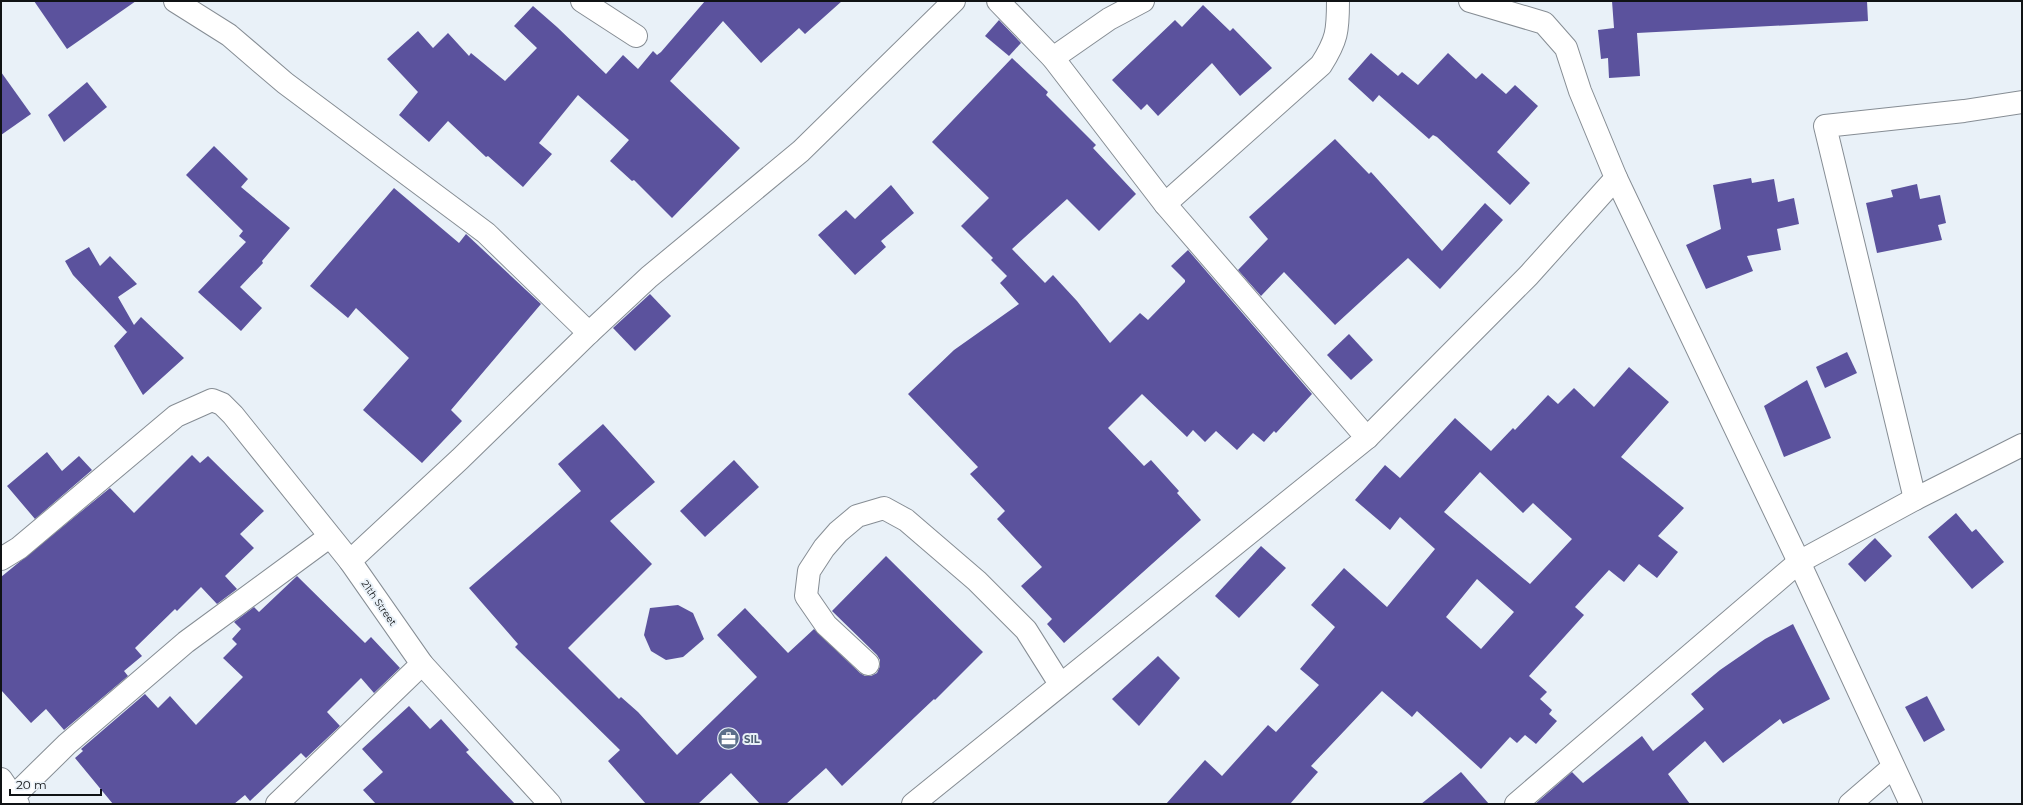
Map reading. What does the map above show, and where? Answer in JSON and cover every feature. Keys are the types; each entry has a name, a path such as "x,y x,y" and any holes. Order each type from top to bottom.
{"street":[{"path":"175,1 229,35 285,82 486,233 589,333"},
{"path":"582,1 636,36"},
{"path":"350,561 460,459 589,333 649,277 802,150 954,1"},
{"path":"998,1 1053,58 1165,204 1367,438"},
{"path":"1053,58 1109,20 1144,1"},
{"path":"1165,204 1320,65 1334,45 1338,22 1338,1"},
{"path":"1470,1 1544,23 1566,48 1580,91 1616,178 1799,562 1893,768 1911,804"},
{"path":"1915,499 1825,126 1964,111 2022,102"},
{"path":"913,804 1367,438 1529,275 1616,178"},
{"name":"21th Street","path":"1,559 19,548 176,416 212,400 222,404 233,415 329,537 350,561 422,664 550,804"},
{"path":"1516,804 1799,562 1915,499 2022,445"},
{"path":"868,664 826,625 806,596 809,571 824,548 838,532 856,516 884,508 906,520 977,581 1026,630 1060,684"},
{"path":"1,779 11,802 67,744 186,642 329,537"},
{"path":"277,804 422,664"},
{"path":"1850,804 1893,768"}],"building":[{"path":"34,1 136,1 67,49"},
{"path":"705,1 842,1 805,34 799,28 761,63 723,21 670,81 740,148 672,218 634,180 632,181 610,161 629,140 578,95 539,143 552,154 523,187 488,156 486,157 448,121 429,142 399,115 418,92 387,59 418,31 433,48 448,33 469,56 471,53 505,81 537,48 514,26 533,6 606,74 623,55 638,69 653,51 657,55"},
{"path":"1612,1 1867,1 1868,21 1637,33 1640,76 1609,78 1608,58 1601,59 1598,30 1614,28"},
{"path":"1203,5 1230,31 1233,28 1272,68 1240,96 1212,63 1158,116 1147,104 1141,110 1112,80 1175,20 1182,27"},
{"path":"999,20 1021,43 1009,56 985,36"},
{"path":"1371,53 1398,76 1402,72 1418,85 1448,53 1476,79 1482,73 1506,94 1515,85 1538,106 1497,152 1530,183 1510,205 1437,137 1433,135 1429,139 1379,95 1373,102 1348,79"},
{"path":"1012,58 1048,92 1046,95 1096,145 1093,148 1136,194 1099,231 1067,199 1012,249 1045,283 1053,275 1077,301 1110,343 1140,313 1148,320 1185,282 1185,280 1171,266 1188,250 1312,394 1276,433 1274,431 1264,442 1253,433 1237,450 1216,431 1205,442 1193,430 1187,437 1142,394 1108,428 1144,466 1151,460 1179,491 1177,493 1201,520 1064,643 1047,624 1052,619 1021,586 1042,567 997,519 1005,511 970,474 978,467 908,394 954,350 1019,304 1000,283 1007,276 991,260 993,258 961,226 989,198 932,142"},
{"path":"1,72 31,114 1,135"},
{"path":"87,82 107,107 64,142 48,115"},
{"path":"1335,139 1369,174 1371,172 1442,251 1485,203 1503,220 1440,289 1408,258 1335,325 1284,272 1261,296 1238,270 1268,239 1249,217"},
{"path":"214,146 248,179 241,187 290,228 262,261 263,263 240,287 262,308 241,331 198,292 246,242 239,236 243,231 186,175"},
{"path":"1751,178 1752,183 1774,179 1778,202 1794,198 1799,224 1777,229 1781,250 1747,256 1753,271 1706,289 1686,245 1721,229 1713,185"},
{"path":"1917,184 1920,199 1940,195 1946,223 1938,225 1942,240 1877,253 1866,203 1893,197 1891,190"},
{"path":"891,185 914,213 881,241 886,247 855,275 818,235 846,210 855,219"},
{"path":"394,188 459,243 466,234 541,304 451,410 462,421 422,463 363,410 409,358 356,308 348,318 310,286"},
{"path":"89,247 100,266 110,256 137,284 118,297 134,325 141,317 184,358 143,395 114,346 129,330 127,332 73,275 65,261"},
{"path":"650,294 671,316 635,351 613,328"},
{"path":"1349,334 1373,360 1351,380 1327,355"},
{"path":"1847,352 1857,373 1825,388 1816,367"},
{"path":"1629,367 1669,402 1621,457 1684,508 1658,536 1678,552 1657,578 1639,564 1624,582 1609,570 1575,607 1584,615 1529,676 1547,692 1540,699 1552,710 1549,714 1557,721 1536,744 1525,735 1517,743 1510,737 1481,769 1417,711 1412,717 1382,691 1311,766 1318,772 1290,804 1166,804 1205,760 1222,776 1268,725 1276,732 1319,685 1300,669 1335,627 1311,605 1344,568 1387,607 1435,549 1400,517 1390,530 1355,500 1385,465 1400,478 1455,418 1491,451 1513,428 1515,430 1548,395 1558,404 1574,388 1594,407","holes":["1480,472 1523,513 1533,503 1572,539 1530,584 1444,512","1477,579 1514,612 1481,649 1446,617"]},
{"path":"1807,380 1831,438 1784,457 1764,406"},
{"path":"603,424 655,482 610,521 652,564 568,648 619,699 621,697 638,712 677,755 757,677 717,635 745,608 788,653 814,629 860,673 865,676 871,676 877,673 880,666 880,660 877,655 832,611 886,556 983,652 935,700 934,699 842,786 826,768 786,804 760,804 731,773 698,804 646,804 608,761 620,750 515,647 518,644 469,588 581,491 558,464"},
{"path":"47,452 62,471 79,456 92,470 35,519 7,486"},
{"path":"192,455 200,463 208,456 264,511 240,534 254,548 225,576 237,589 217,604 201,587 177,611 175,609 135,648 142,656 124,671 128,676 64,730 46,709 31,723 1,690 1,577 110,488 134,513"},
{"path":"734,460 759,487 705,537 680,511"},
{"path":"1956,513 1972,532 1976,529 2004,562 1972,589 1928,537"},
{"path":"1875,538 1892,556 1865,582 1848,564"},
{"path":"1261,546 1286,568 1239,618 1215,596"},
{"path":"297,576 365,643 371,637 400,668 374,693 361,678 327,712 340,726 306,758 301,753 250,801 245,795 234,804 113,804 75,758 83,751 81,749 145,694 158,708 170,696 196,725 243,677 223,658 237,644 232,639 241,629 234,622 254,607 259,612"},
{"path":"678,605 693,613 704,639 683,657 666,660 651,651 644,635 650,608"},
{"path":"1793,624 1830,699 1783,724 1780,719 1723,763 1705,741 1668,774 1690,804 1535,804 1572,772 1583,783 1642,736 1653,751 1704,709 1691,694 1720,670 1765,639"},
{"path":"1158,656 1180,678 1139,726 1112,699"},
{"path":"1927,696 1945,730 1924,742 1905,707"},
{"path":"409,706 430,729 441,719 469,750 466,752 515,804 376,804 363,790 383,772 362,749"},
{"path":"1461,772 1489,804 1421,804"}],"place":[{"name":"SIL","path":"729,739"}]}
